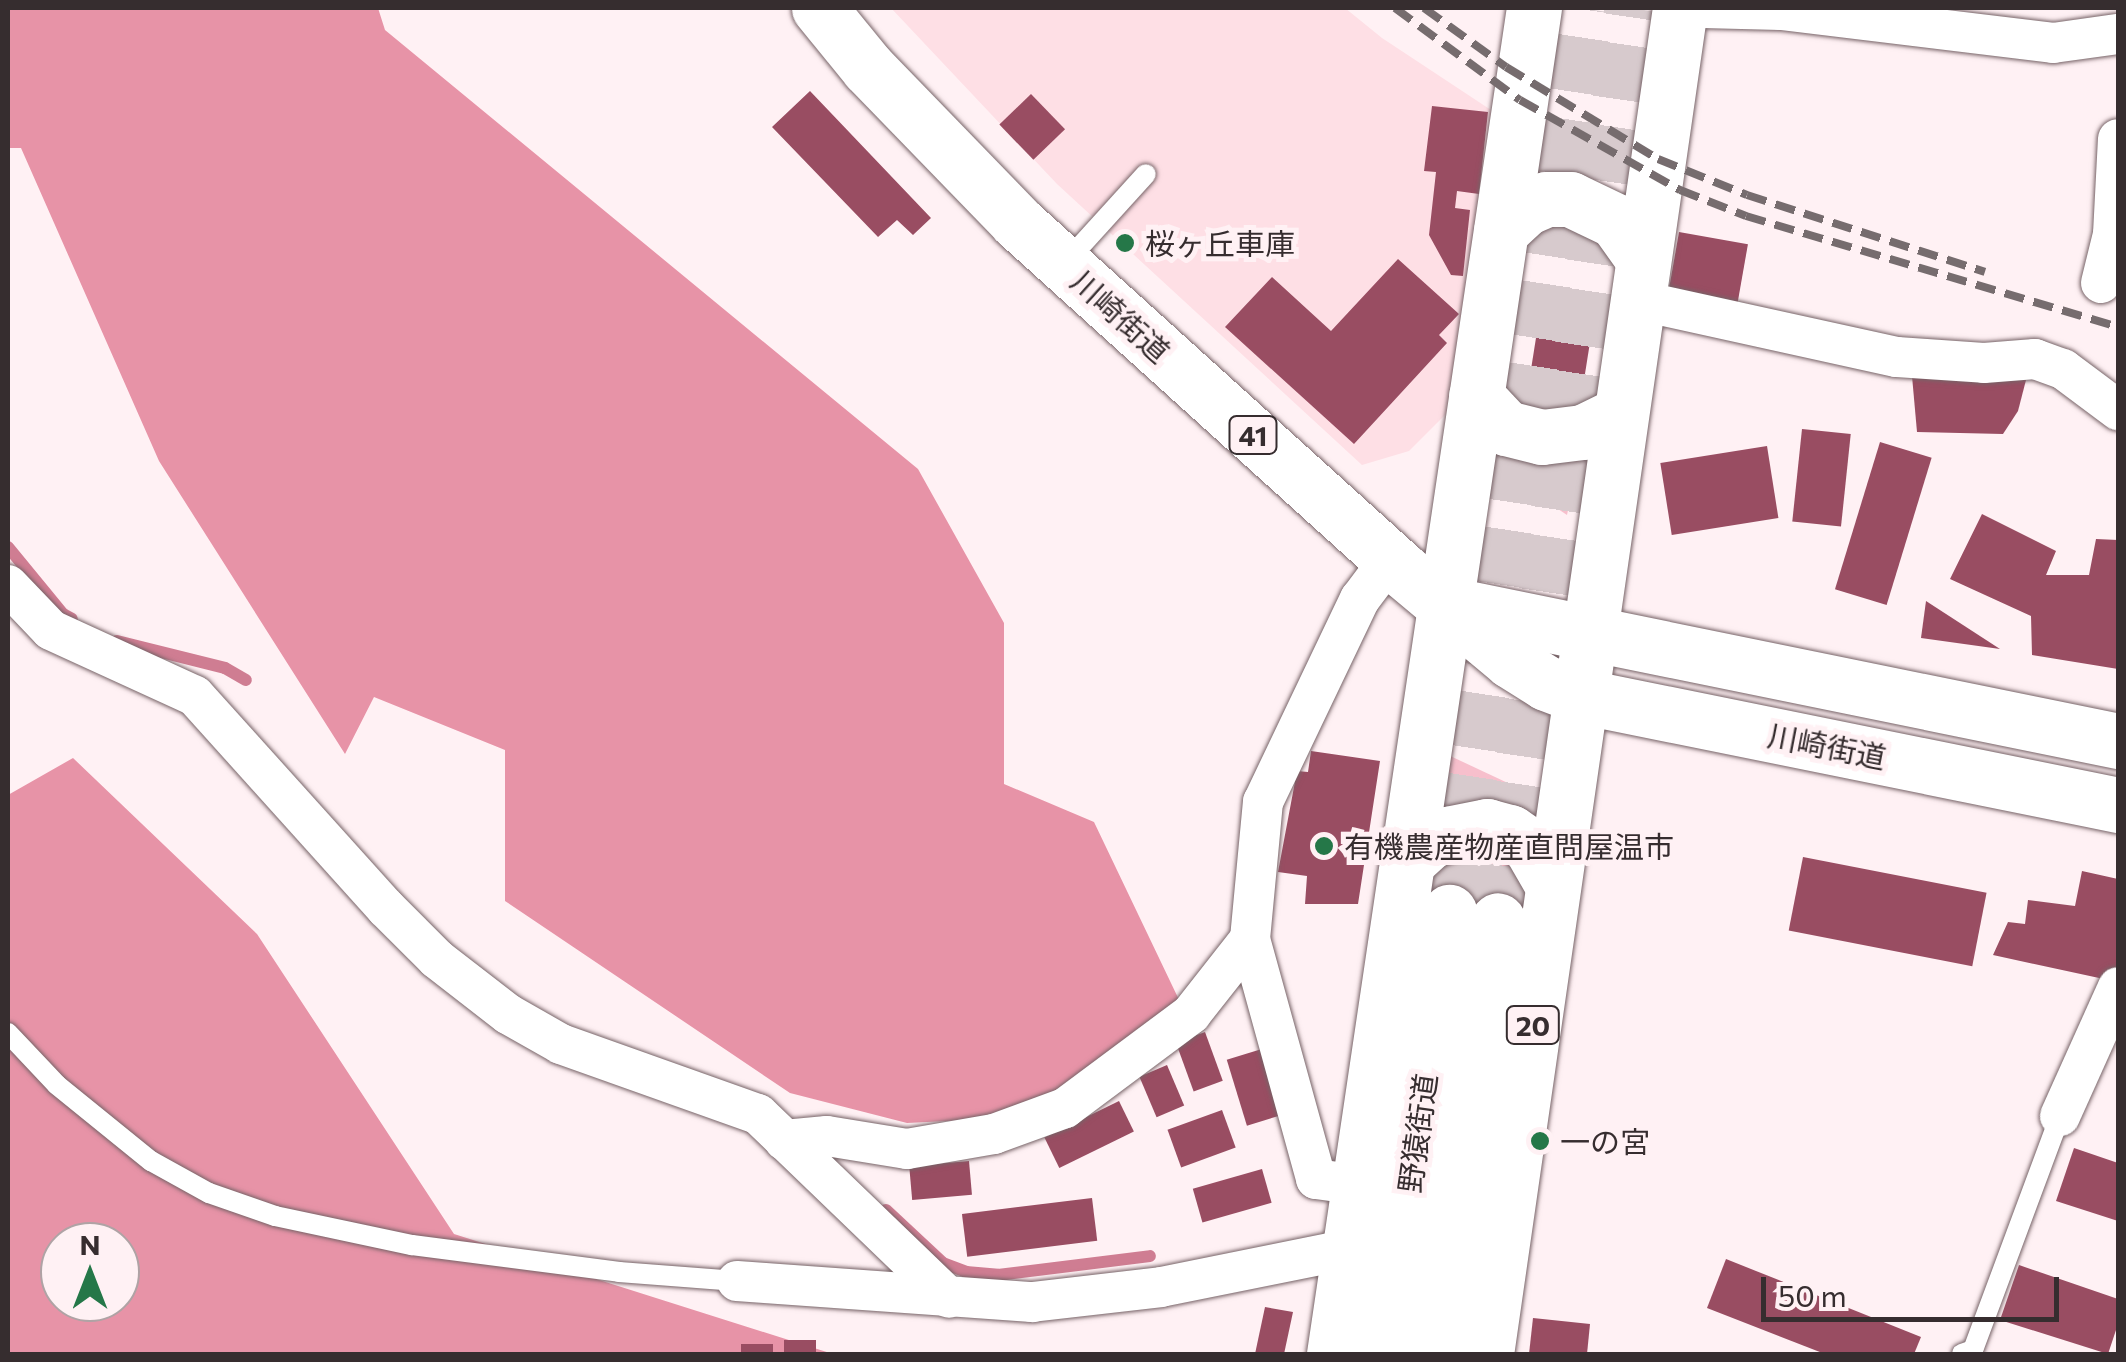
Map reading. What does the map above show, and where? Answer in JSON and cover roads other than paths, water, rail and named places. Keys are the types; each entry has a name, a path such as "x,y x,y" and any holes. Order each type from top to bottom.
{"main road":[{"name":"川崎街道","path":"819,8 868,68 1064,264 1390,559 1512,661 1546,683 1580,696 2118,805"},
{"path":"1334,1354 1534,8"},
{"name":"20","path":"1486,1354 1680,8"},
{"path":"1501,231 1526,208 1546,199 1570,199 1616,221 1640,280"},
{"path":"1476,396 1506,428 1542,438 1583,432 1620,414"},
{"name":"川崎街道","path":"1444,603 2118,741"},
{"path":"1406,862 1447,834 1486,826 1510,832 1530,846 1553,886"},
{"name":"野猿街道","path":"1384,1354 1474,916 1436,1354"}],"street":[{"path":"1703,8 1781,10 2053,43 2118,34"},
{"path":"2101,283 2113,234 2118,139"},
{"path":"1640,280 1898,357 1984,363 2035,359 2063,369 2118,410"},
{"path":"1360,1185 1316,1179 1250,939 1263,802 1360,599 1390,559"},
{"path":"8,584 51,630 194,696 398,920 437,959 508,1014 560,1044 758,1114 949,1298"},
{"path":"784,1140 827,1136 906,1149 994,1134 1066,1108 1191,1014 1250,939"},
{"path":"2060,1116 2118,987"},
{"path":"737,1281 1032,1302 1161,1287 1350,1249"}],"lane":[{"path":"1064,264 1146,174"},
{"path":"8,1033 57,1085 151,1161 209,1192 275,1216 412,1245 620,1272 737,1281"},
{"path":"1962,1354 1973,1350 2060,1116"}],"waterway":[{"path":"8,547 63,614 72,619"},
{"path":"117,641 225,668 246,680"},
{"path":"886,1210 943,1263 966,1272 998,1275 1150,1256"}],"tunnel":[{"path":"1449,912 1585,8"},
{"path":"1498,920 1632,8"}],"railway":[{"path":"1395,8 1520,100 1680,190 1746,216 2118,327"},
{"path":"1424,8 1506,67 1658,159 1747,195 1985,272"}],"place":[{"name":"桜ヶ丘車庫","path":"1125,243"},
{"name":"有機農産物産直問屋温市","path":"1324,846"},
{"name":"一の宮","path":"1540,1141"}]}
